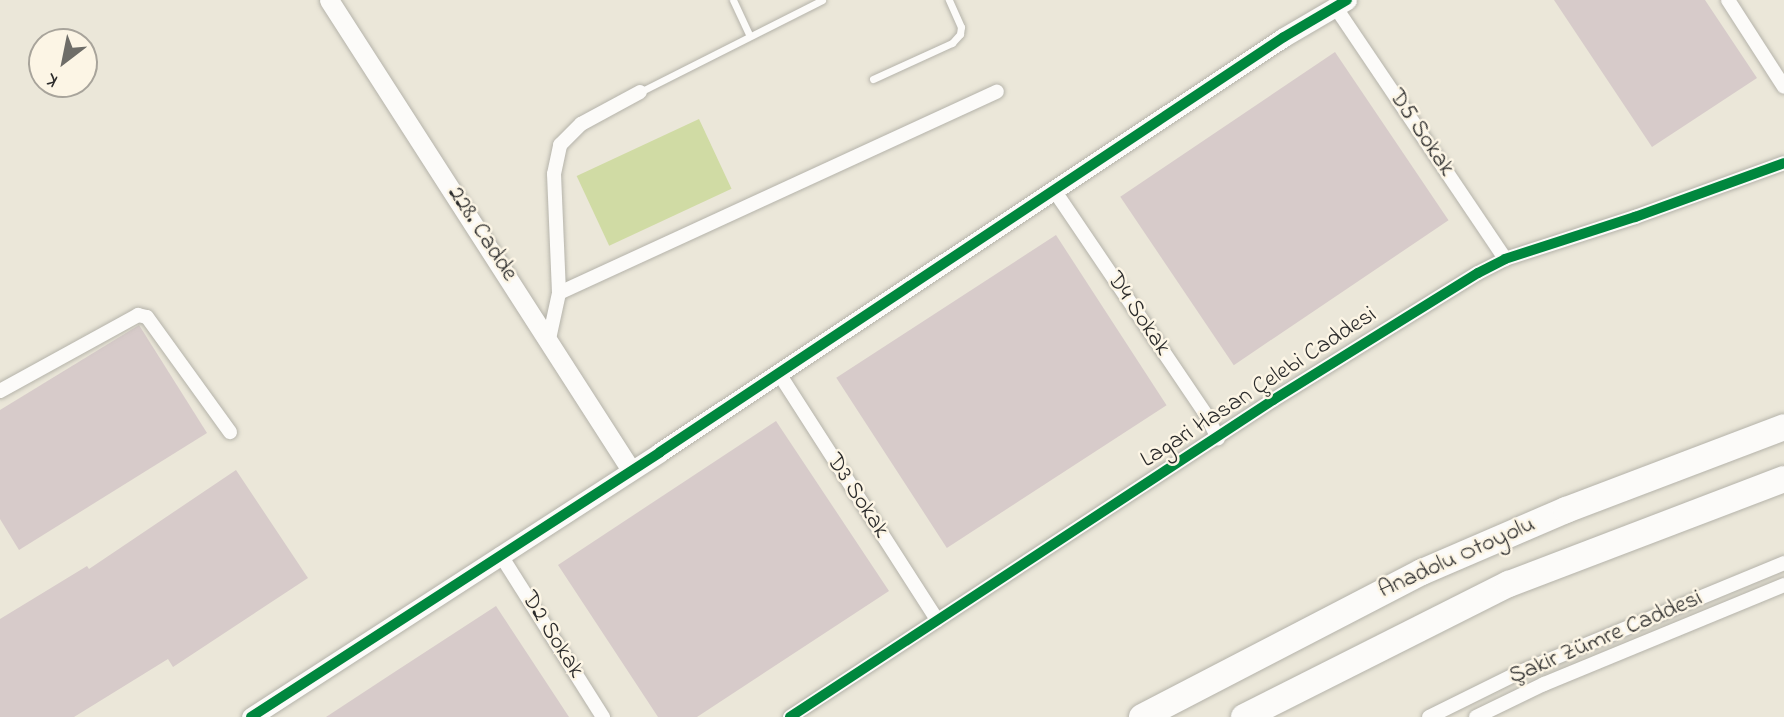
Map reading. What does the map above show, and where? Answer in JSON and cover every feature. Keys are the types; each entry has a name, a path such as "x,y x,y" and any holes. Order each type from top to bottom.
{"highway":[{"name":"Anadolu Otoyolu","path":"1142,717 1422,572 1566,510 1784,426"},
{"name":"Anadolu Otoyolu","path":"1244,717 1521,579 1784,479"},
{"path":"1266,717 1375,650"},
{"path":"1132,717 1170,702"}],"street":[{"name":"228. Cadde","path":"329,0 631,470"},
{"path":"1728,0 1784,87"},
{"path":"251,717 631,470 1284,37 1342,4"},
{"name":"D5 Sokak","path":"1342,4 1505,259"},
{"path":"549,339 559,293 554,174 560,145 581,124 640,92"},
{"path":"559,293 997,92"},
{"name":"Lagari Hasan Çelebi Caddesi","path":"790,717 1218,439 1273,400 1478,272 1505,259 1635,217 1784,163"},
{"name":"D4 Sokak","path":"1054,190 1207,416 1218,439"},
{"path":"0,391 138,316 147,317 230,432"},
{"name":"D3 Sokak","path":"778,372 937,620"},
{"name":"D2 Sokak","path":"500,554 603,717"},
{"path":"1778,565 1783,588"},
{"name":"Şakir Zümre Caddesi","path":"1429,717 1520,672 1778,565"},
{"name":"Şakir Zümre Caddesi","path":"1476,717 1545,684 1783,588"}],"lane":[{"path":"733,0 749,34"},
{"path":"640,92 749,34 822,0"},
{"path":"873,79 952,43 960,34 961,27 949,0"}],"green space":[{"path":"699,119 732,189 609,246 577,176"}],"building":[{"path":"1554,0 1705,0 1757,78 1652,147"},
{"path":"1335,52 1449,220 1234,365 1120,197"},
{"path":"1056,235 1167,405 947,548 836,378"},
{"path":"139,325 207,433 19,550 0,519 0,410"},
{"path":"776,421 889,591 697,717 658,717 558,565"},
{"path":"236,470 308,578 173,667 168,659 74,717 0,717 0,619 87,566 89,569"},
{"path":"496,606 569,717 326,717 393,673"}],"cycle path":[{"path":"251,717 660,452 1284,37 1347,0"},
{"path":"790,717 1273,400 1478,273 1505,259 1635,217 1784,163"}]}
